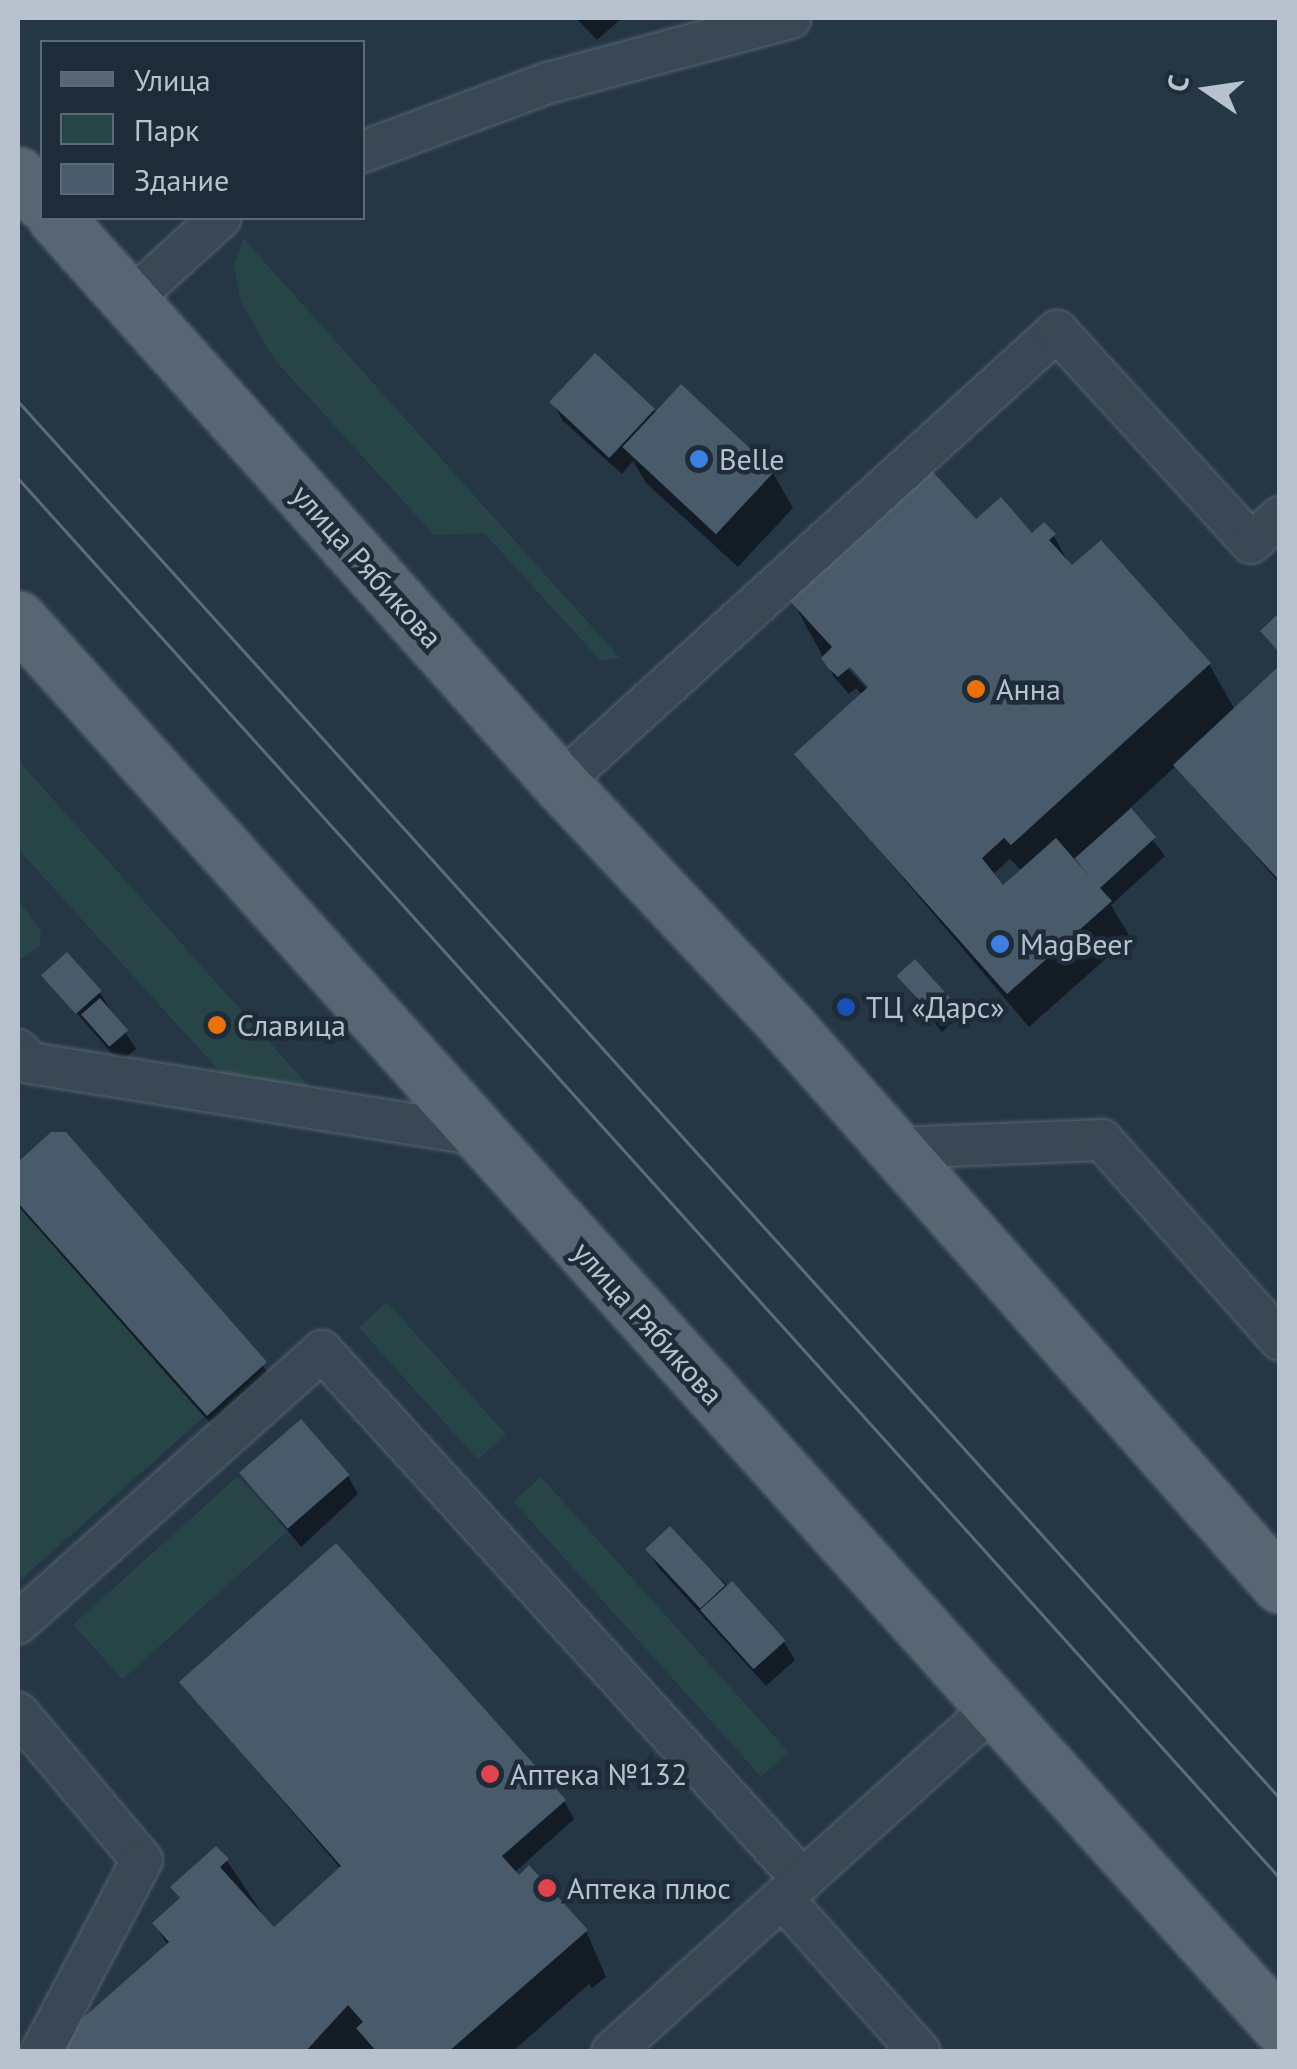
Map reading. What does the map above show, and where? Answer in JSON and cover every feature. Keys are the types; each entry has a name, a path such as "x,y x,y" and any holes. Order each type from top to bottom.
{"main road":[{"path":"18,174 40,200"},
{"name":"улица Рябикова","path":"58,220 560,783 894,1148 1280,1585"},
{"name":"улица Рябикова","path":"18,619 1280,2026"}],"lane":[{"path":"365,151 548,83 790,18"},
{"path":"130,300 218,220"},
{"path":"560,783 1057,331 1251,543 1280,518"},
{"path":"18,1050 30,1063 479,1135"},
{"path":"894,1148 1102,1140 1280,1340"},
{"path":"18,1623 322,1351 793,1890 920,2052"},
{"path":"612,2052 994,1707"},
{"path":"18,1713 142,1860 41,2052"}],"green space":[{"path":"243,238 620,658 601,661 484,533 434,535 274,359 241,302 234,266"},
{"path":"18,760 313,1091 223,1075 18,849"},
{"path":"18,899 41,931 40,946 23,958 18,957"},
{"path":"18,1205 204,1417 18,1582"},
{"path":"387,1302 506,1434 478,1460 359,1327"},
{"path":"238,1476 288,1531 123,1680 73,1625"},
{"path":"541,1477 789,1752 761,1777 514,1502"}],"building":[{"path":"595,353 655,409 609,458 549,402"},
{"name":"Belle","path":"681,384 775,471 716,534 622,447"},
{"path":"932,471 976,519 1001,497 1032,533 1044,522 1056,534 1049,540 1072,565 1101,540 1211,663 1011,845 1004,838 982,858 1003,885 1056,838 1089,876 1075,858 1131,808 1156,837 1100,888 1112,901 1007,994 794,754 868,687 850,667 838,677 828,668 821,658 832,647 789,600"},
{"path":"1279,613 1279,652 1260,631"},
{"path":"1279,666 1279,880 1173,765"},
{"path":"67,952 102,991 76,1014 41,975"},
{"path":"915,959 950,998 931,1014 896,976"},
{"path":"100,998 128,1030 109,1047 81,1014"},
{"path":"51,1132 66,1132 267,1362 207,1416 18,1203 18,1162"},
{"path":"301,1419 350,1475 288,1529 239,1473"},
{"path":"670,1526 725,1585 700,1608 645,1549"},
{"path":"336,1543 566,1800 502,1856 519,1875 529,1865 588,1930 448,2052 377,2052 356,2028 363,2022 348,2005 305,2052 69,2052 52,2032 74,2026 169,1942 152,1923 180,1898 170,1887 216,1846 229,1859 220,1867 274,1927 341,1866 179,1682"},
{"path":"732,1581 786,1640 754,1669 700,1610"}],"tram line":[{"path":"18,401 1280,1798"},
{"path":"18,478 1280,1878"}],"place":[{"name":"Belle","path":"699,459"},
{"name":"Анна","path":"976,689"},
{"name":"MagBeer","path":"1000,944"},
{"name":"ТЦ «Дарс»","path":"846,1007"},
{"name":"Славица","path":"217,1025"},
{"name":"Аптека №132","path":"490,1774"},
{"name":"Аптека плюс","path":"547,1888"}]}
